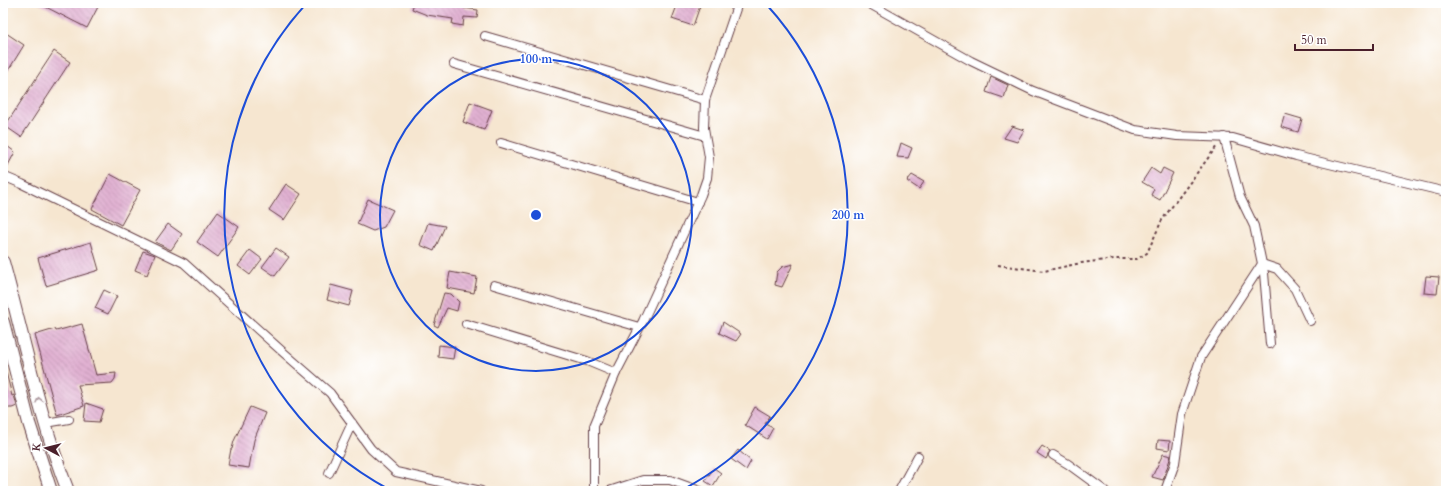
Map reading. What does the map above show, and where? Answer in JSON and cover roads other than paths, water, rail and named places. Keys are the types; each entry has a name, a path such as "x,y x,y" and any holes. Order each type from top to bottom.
{"street":[{"path":"594,491 594,426 616,373 698,202 707,178 709,157 704,128 705,100 738,3"},
{"path":"868,3 971,61 1033,91 1135,130 1177,136 1233,138 1296,156 1446,192"},
{"path":"485,36 705,100"},
{"path":"454,64 705,136"},
{"path":"1224,137 1240,197 1254,226 1264,273 1270,344"},
{"path":"501,143 698,202"},
{"path":"3,176 184,263 330,393 371,449 396,472 481,491"},
{"path":"3,262 58,466 68,491"},
{"path":"1262,264 1277,269 1295,289 1310,321"},
{"path":"1165,491 1175,463 1182,414 1201,357 1262,264"},
{"path":"494,285 639,327"},
{"path":"3,322 29,423 51,491"},
{"path":"466,324 587,361 616,373"},
{"path":"46,423 69,419"},
{"path":"329,473 352,423"},
{"path":"1053,455 1105,491"},
{"path":"899,491 918,456"},
{"path":"609,491 643,480 670,480 700,491"}]}
